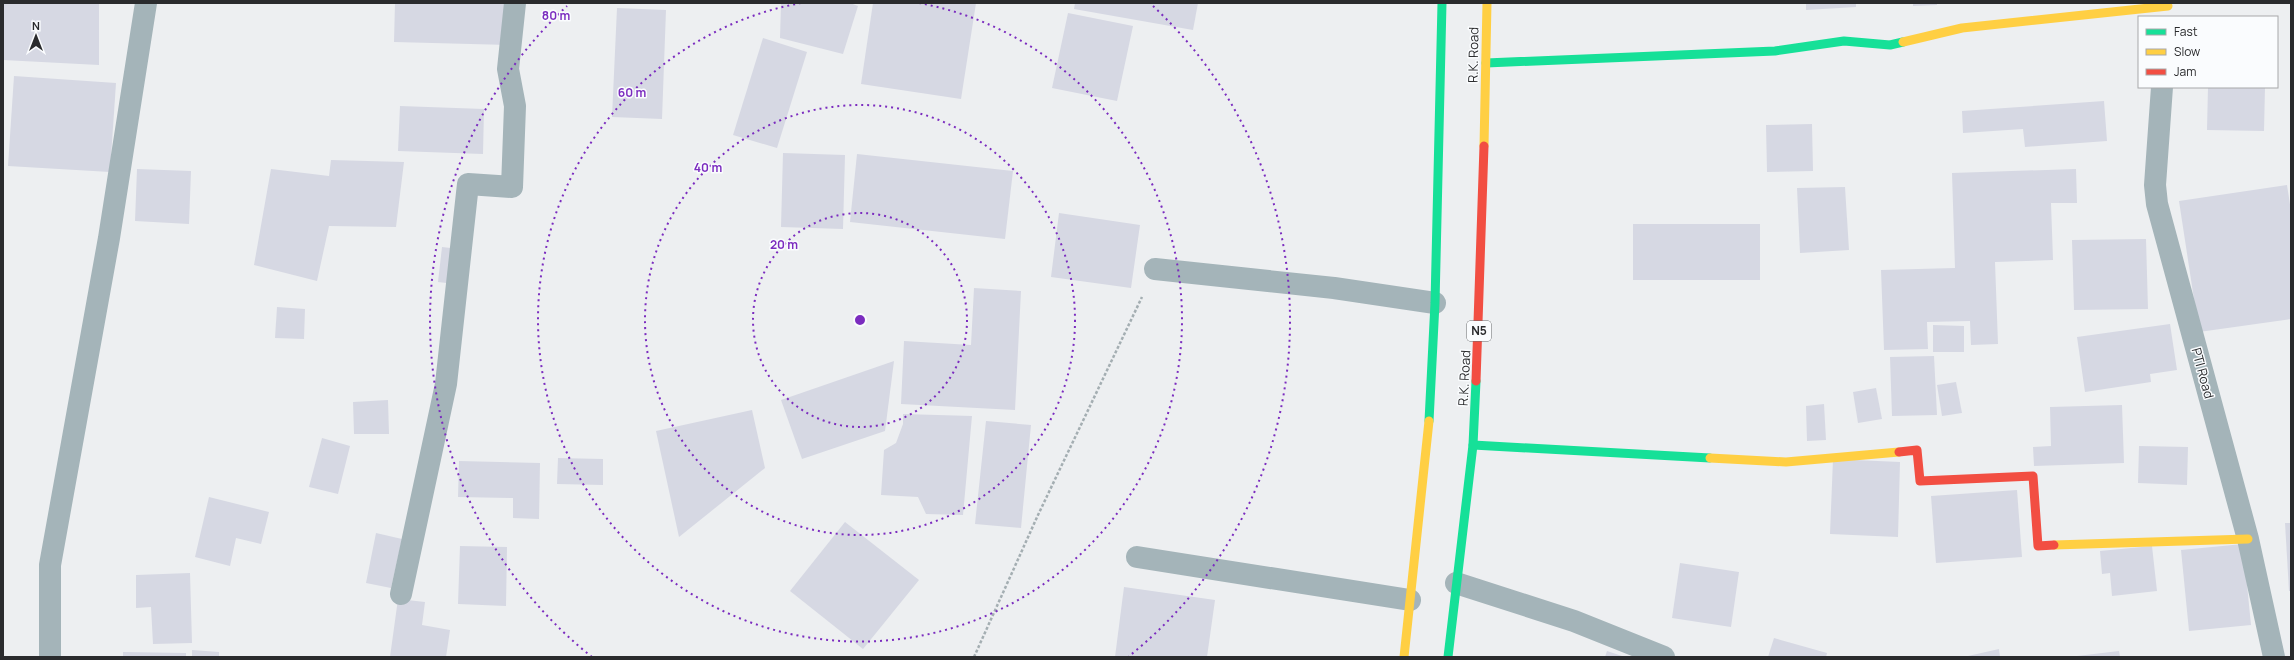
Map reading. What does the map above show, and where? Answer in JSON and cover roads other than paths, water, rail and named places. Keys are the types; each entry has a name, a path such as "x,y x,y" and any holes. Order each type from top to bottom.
{"main road":[{"path":"1404,657 1428,443 1435,303 1442,3"},
{"name":"R.K. Road","path":"1448,657 1474,445 1480,304 1487,3"},
{"path":"1486,63 1775,51 1844,41 1890,46 1962,28 2168,9"},
{"path":"1474,445 1786,462 1917,450 1920,481 2033,476 2038,546 2248,539"}],"street":[{"path":"50,657 50,565 109,238 146,3"},
{"path":"401,594 446,384 468,184 512,187 515,106 508,69 515,3"},
{"name":"PTI Road","path":"2162,88 2155,185 2157,204 2248,539 2274,657"},
{"path":"1155,269 1334,288 1435,303"},
{"path":"1136,557 1410,600"},
{"path":"1456,582 1574,621 1664,657"}]}
